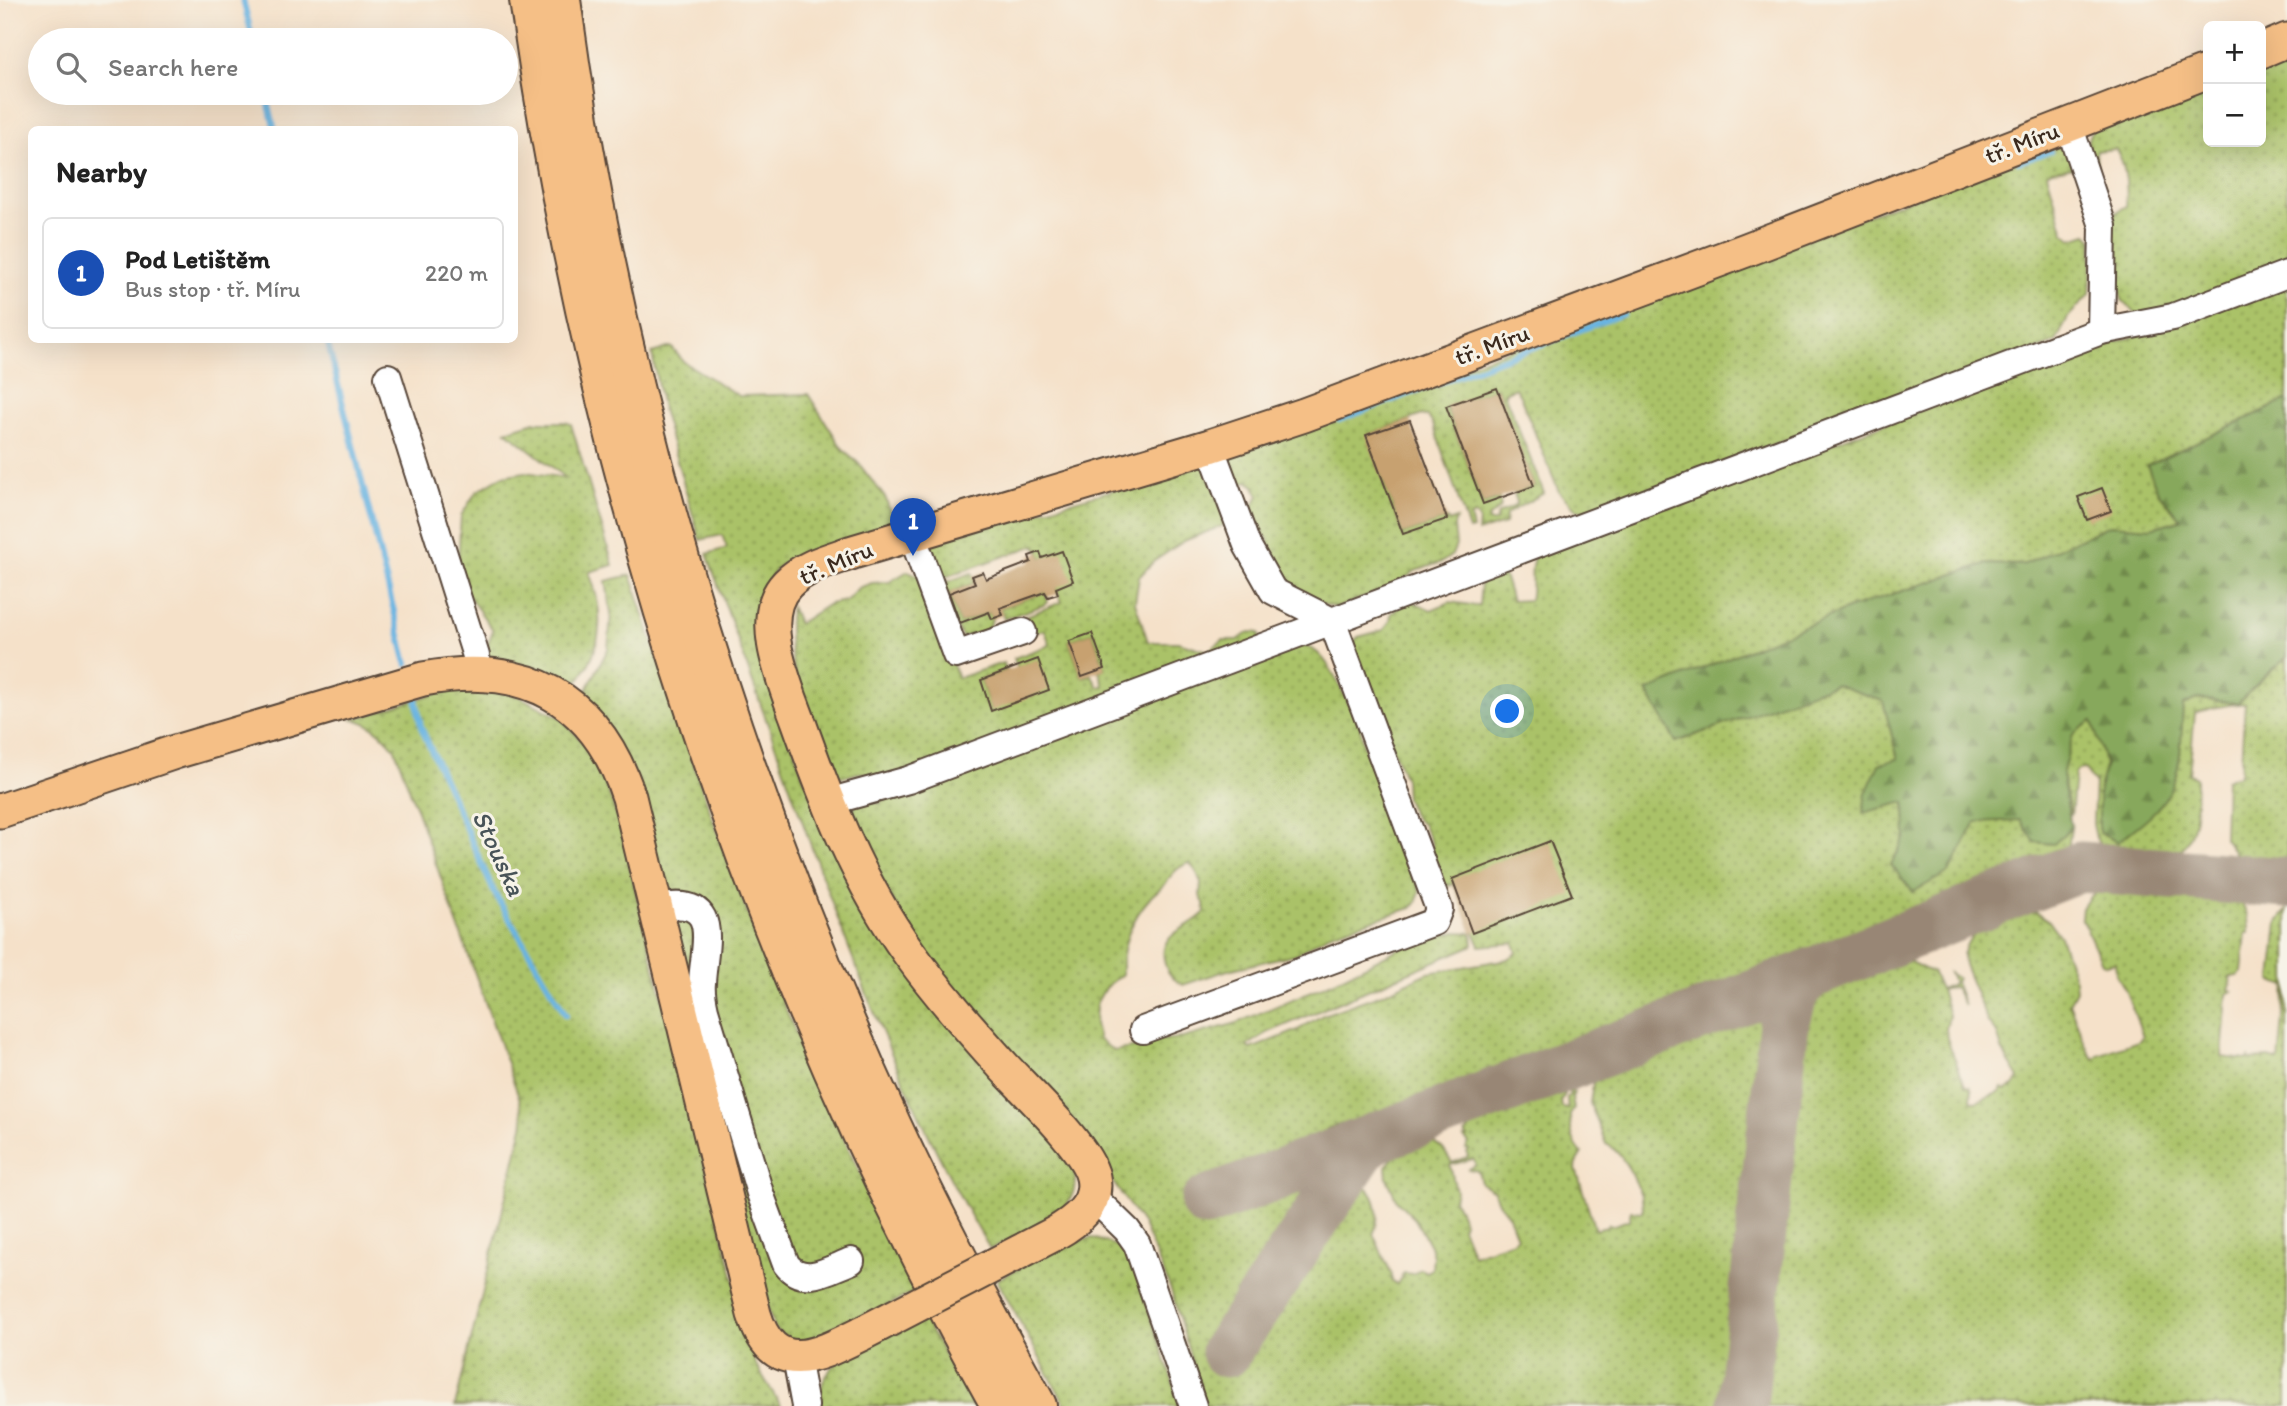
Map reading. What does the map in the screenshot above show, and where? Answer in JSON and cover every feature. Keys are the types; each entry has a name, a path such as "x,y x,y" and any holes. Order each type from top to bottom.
{"highway":[{"path":"529,0 549,127 587,325 628,491 707,749 772,925 840,1085 904,1225 1001,1406"},
{"path":"561,0 597,220 638,402 659,485 740,747 828,980 892,1126 959,1261 1037,1406"}],"main road":[{"path":"2266,49 2287,40"},
{"name":"tř. Míru","path":"828,802 779,662 773,630 777,601 788,583 815,566 1304,415 1720,260 2203,73"},
{"path":"0,811 175,752 372,693 436,677 478,673 506,676 541,686 566,701 592,725 611,755 624,784 657,908 754,1314 760,1332 773,1349 796,1358 825,1352 1054,1234 1083,1213 1092,1196 1093,1176 1081,1154 943,996 886,919 854,861 828,802"}],"lane":[{"path":"2069,125 2103,226 2101,331"},
{"path":"828,802 908,780 2101,331 2172,317 2287,274"},
{"path":"388,377 477,656 478,673"},
{"path":"1143,1030 1434,922 1439,909 1332,621 1273,591 1247,545 1210,446"},
{"path":"912,535 956,655 1023,632"},
{"path":"657,908 682,905 698,912 705,924 707,946 702,983 705,1010 760,1193 782,1256 791,1270 803,1276 811,1276 851,1261"},
{"path":"1092,1196 1127,1230 1137,1244 1193,1406"},
{"path":"796,1358 805,1406"}],"green space":[{"path":"2287,51 2287,269 2159,316 2138,316 2122,300 2115,273 2117,254 2106,227 2111,216 2126,206 2124,169 2116,149 2096,151 2095,183 2087,155 2088,139 2097,126 2108,119 2203,83 2203,147 2266,147 2266,59"},
{"path":"2054,145 2069,152 2077,167 2047,173 2064,233 2072,239 2087,234 2093,240 2090,294 2068,317 2056,342 1586,512 1576,509 1559,492 1515,388 1504,393 1544,493 1506,514 1505,524 1478,532 1479,519 1475,515 1470,517 1473,529 1469,530 1433,424 1428,417 1422,415 1367,435 1403,534 1447,519 1449,522 1456,519 1456,545 1452,555 1442,562 1415,571 1394,586 1336,608 1293,595 1285,576 1271,560 1268,539 1261,533 1252,506 1259,496 1248,481 1239,486 1240,500 1227,465 1229,455","holes":["1497,388 1534,486 1514,493 1517,502 1515,506 1498,514 1496,522 1490,522 1488,518 1501,507 1499,499 1483,504 1446,407"]},
{"path":"2287,282 2287,400 2147,465 2158,492 2182,519 2151,528 2110,525 2023,565 1985,564 1850,608 1647,691 1676,742 1835,684 1883,701 1898,759 1864,812 1905,802 1906,836 1891,865 1949,872 1976,822 2020,819 2035,842 2053,844 2071,827 2066,858 2001,890 1664,1012 1584,1045 1562,1061 1546,1061 1524,1074 1524,1078 1449,1109 1416,1118 1367,1123 1349,1128 1342,1124 1328,1128 1322,1137 1208,1186 1204,1192 1204,1207 1214,1210 1241,1195 1272,1183 1334,1168 1233,1313 1227,1331 1226,1347 1240,1357 1276,1305 1270,1301 1274,1292 1281,1297 1361,1185 1371,1193 1376,1206 1377,1221 1373,1234 1392,1275 1392,1282 1397,1284 1404,1273 1413,1274 1421,1269 1427,1272 1432,1269 1433,1256 1430,1246 1415,1219 1397,1201 1387,1178 1386,1166 1397,1148 1394,1143 1409,1142 1410,1138 1429,1143 1438,1132 1437,1129 1444,1130 1435,1143 1443,1149 1452,1163 1468,1157 1469,1150 1466,1149 1469,1143 1464,1138 1468,1137 1465,1135 1468,1127 1459,1123 1446,1128 1459,1121 1471,1121 1490,1109 1537,1095 1542,1085 1544,1093 1553,1097 1558,1078 1558,1090 1563,1084 1565,1094 1561,1101 1562,1108 1568,1109 1567,1098 1570,1094 1565,1087 1574,1093 1570,1125 1574,1140 1582,1153 1576,1169 1595,1230 1629,1220 1631,1211 1643,1212 1637,1184 1626,1164 1613,1148 1606,1144 1590,1103 1595,1071 1639,1055 1639,1050 1644,1052 1677,1039 1677,1030 1712,1027 1727,1013 1729,1018 1736,1016 1759,1020 1767,1029 1768,1042 1756,1133 1749,1231 1746,1235 1737,1307 1738,1337 1734,1335 1725,1406 1205,1406 1171,1290 1143,1225 1089,1148 918,947 850,821 856,805 872,801 881,804 875,777 858,773 844,777 830,770 794,670 789,628 791,607 798,624 829,604 846,601 858,588 872,583 889,582 908,571 920,576 958,678 1003,663 1007,670 981,680 991,710 1017,667 1014,658 1050,645 1045,630 1032,633 1026,616 1062,602 1036,545 934,581 929,542 1201,465 1208,470 1227,524 1184,541 1153,562 1139,577 1135,602 1148,642 1178,642 1208,651 1223,640 1238,640 1249,632 1259,633 1260,639 1301,645 1318,654 1333,673 1357,719 1364,746 1371,758 1420,891 1411,908 1331,933 1296,954 1228,970 1183,985 1168,971 1164,950 1166,942 1205,912 1197,873 1190,863 1181,866 1143,906 1133,924 1125,943 1122,974 1105,988 1096,1004 1095,1024 1099,1040 1114,1051 1159,1040 1183,1038 1237,1023 1337,980 1402,947 1456,932 1472,933 1473,945 1267,1033 1247,1046 1251,1049 1296,1031 1323,1015 1382,994 1428,973 1508,959 1517,953 1514,943 1480,946 1454,884 1440,886 1431,858 1432,844 1406,799 1405,779 1351,646 1358,637 1384,630 1391,614 1408,599 1431,610 1450,602 1479,606 1482,571 1498,556 1512,601 1530,600 1532,564 1536,553 2076,353 2133,337","holes":["1092,633 1105,668 1099,671 1104,686 1098,687 1092,675 1082,677 1069,641","1473,1159 1476,1165 1469,1169 1478,1171 1481,1183 1494,1191 1497,1201 1509,1216 1517,1237 1513,1241 1473,1255 1454,1199 1456,1191 1450,1165"]},
{"path":"671,347 684,362 739,396 808,394 842,448 859,464 886,499 895,528 783,563 775,570 758,602 756,636 804,779 1069,1155 1075,1182 1072,1196 1065,1207 1043,1225 990,1249 934,1147 909,1094 843,932 707,554 727,548 722,535 700,540 662,409 652,353"},
{"path":"2287,400 2287,657 2238,703 2197,699 2183,705 2179,761 2174,782 2153,813 2118,842 2099,833 2099,789 2106,764 2092,721 2073,734 2062,775 2071,827 2054,844 2035,842 2020,820 1976,822 1949,872 1913,892 1891,865 1906,836 1905,802 1863,813 1866,793 1879,764 1898,759 1883,701 1835,684 1676,742 1647,691 1850,608 1985,564 2023,565 2110,525 2151,528 2181,520 2158,492 2147,465"},
{"path":"535,422 571,424 613,565 589,572 598,602 599,630 592,657 576,683 567,684 487,660 484,654 493,630 467,594 458,561 461,516 476,492 502,476 525,472 566,478 506,431"},
{"path":"972,573 975,583 949,593 960,623 989,612 992,620 986,631 962,637 935,586"},
{"path":"631,575 696,772 768,966 821,1089 916,1291 814,1342 788,1339 774,1328 583,697 608,649 611,613 606,581"},
{"path":"1045,592 1048,601 1044,605 1004,619 1000,608"},
{"path":"2287,657 2287,867 2242,863 2224,838 2226,779 2240,775 2245,704 2195,713 2189,774 2196,777 2194,821 2188,841 2173,858 2115,854 2102,849 2093,824 2095,782 2086,769 2078,770 2075,774 2071,816 2062,775 2073,734 2092,720 2106,764 2099,789 2179,763 2183,705 2197,699 2238,703"},
{"path":"481,688 518,696 561,718 595,756 619,823 756,1365 781,1406 455,1406 524,1122 519,1097 395,749 377,730 353,719 444,691"},
{"path":"2147,881 2162,887 2210,890 2234,897 2243,905 2249,933 2246,933 2242,972 2238,976 2229,977 2229,990 2232,991 2227,994 2222,1057 2247,1060 2249,1057 2269,1058 2279,1061 2286,986 2272,981 2278,922 2287,910 2287,1406 1754,1406 1760,1362 1757,1357 1760,1356 1763,1335 1793,1058 1796,1053 1796,1035 1793,1033 1813,997 1829,981 1894,957 1902,958 1933,973 1940,989 1953,982 1949,973 1957,978 1955,982 1964,1005 1954,987 1941,990 1949,1015 1947,1038 1965,1086 1972,1090 1971,1100 1976,1102 2000,1092 2002,1088 2005,1090 2014,1086 2019,1078 2003,1052 1997,1033 1988,1023 1964,965 1963,955 1967,944 1977,931 1987,925 1988,921 2028,911 2049,921 2060,937 2075,980 2076,990 2069,1003 2089,1053 2094,1059 2098,1055 2141,1040 2143,1036 2124,987 2116,974 2115,962 2107,965 2102,963 2081,917 2082,908 2089,898 2103,887 2145,885"},
{"path":"1093,1238 1117,1246 1132,1262 1181,1406 1066,1406 997,1280 1063,1244"},
{"path":"922,1319 974,1406 820,1406 823,1383 837,1363 873,1342"}],"building":[{"path":"1497,388 1534,486 1483,504 1446,406"},
{"path":"1410,420 1447,519 1403,534 1366,435"},
{"path":"2102,488 2111,511 2087,520 2078,497"},
{"path":"1062,551 1073,581 1056,588 1058,594 1048,597 1045,592 1000,608 1003,615 992,619 989,612 960,623 949,593 975,583 972,576 983,572 986,579 1031,562 1029,556 1040,552 1042,558"},
{"path":"1092,633 1105,669 1082,677 1069,641"},
{"path":"1038,659 1049,690 991,711 981,680"},
{"path":"1550,841 1572,895 1472,933 1452,879"}],"waterway":[{"name":"Stouska","path":"243,0 250,28"},
{"name":"Stouska","path":"269,105 274,126"},
{"path":"2019,162 2050,151"},
{"path":"1339,420 1623,314"},
{"name":"Stouska","path":"328,343 407,664"},
{"name":"Stouska","path":"416,698 421,727 495,894 566,1015"}],"taxiway":[{"path":"1742,1406 1784,1024 1793,993 1807,975 2080,867 2287,883"},
{"path":"1206,1202 1807,975"},
{"path":"1226,1352 1365,1144"}],"place":[{"name":"Pod Letištěm","path":"913,556"}]}
